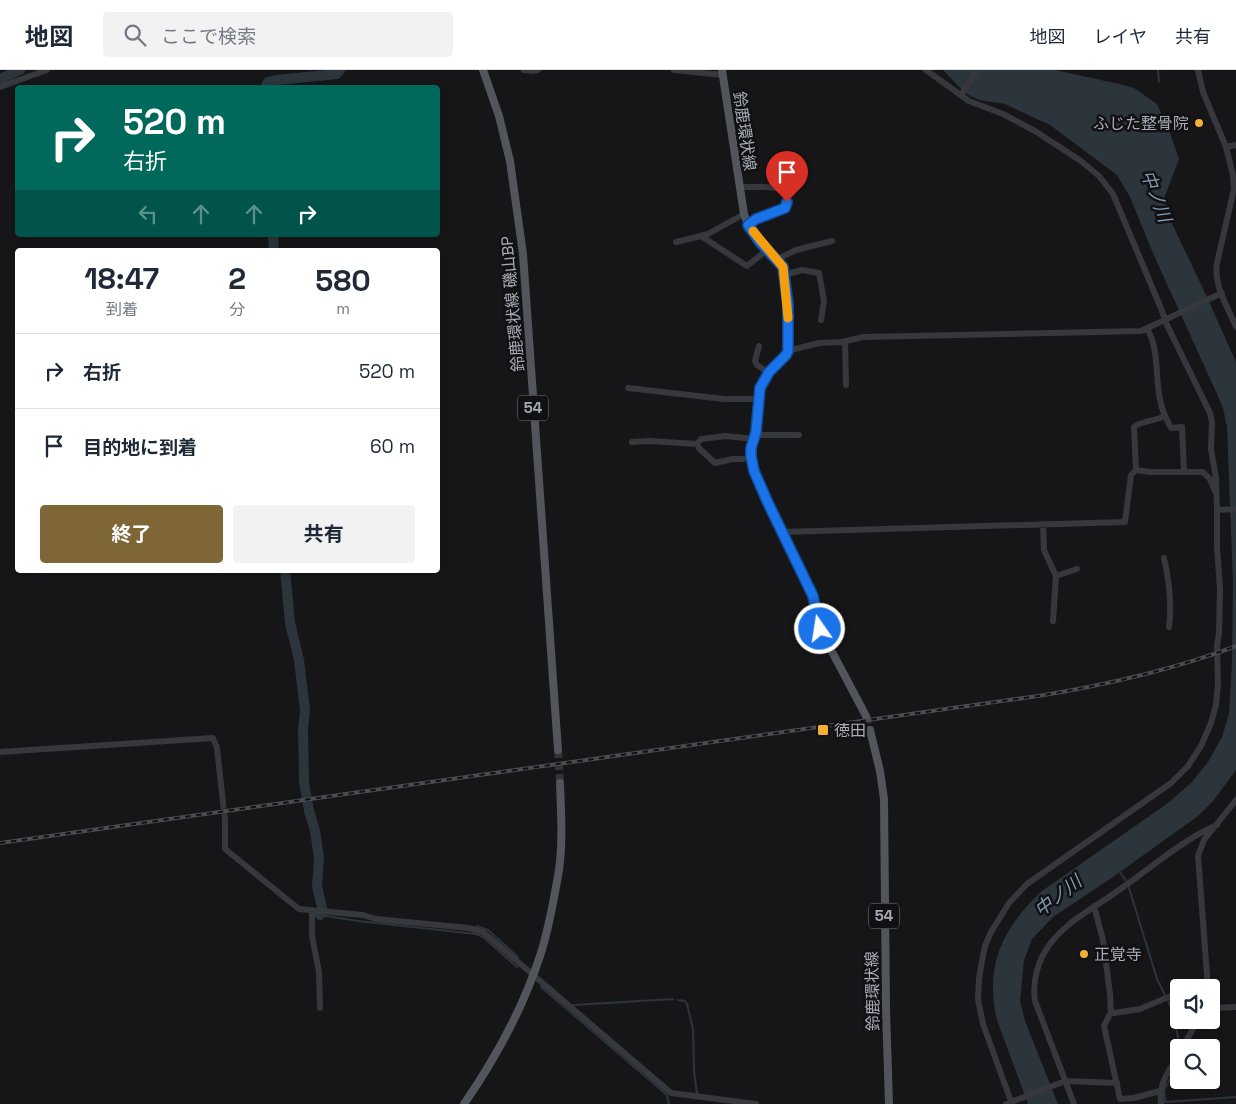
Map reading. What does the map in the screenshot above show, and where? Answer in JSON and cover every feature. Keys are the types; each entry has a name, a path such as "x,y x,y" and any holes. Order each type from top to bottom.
{"main road":[{"name":"鈴鹿環状線 磯山BP","path":"483,70 499,116 510,161 523,254 558,750"},
{"name":"鈴鹿環状線","path":"722,73 744,214 748,225 783,267 788,305 788,351"},
{"path":"788,351 769,372 760,388 755,437 751,448 754,471 813,596 820,629 866,716"},
{"name":"鈴鹿環状線","path":"870,730 880,771 884,799 885,990 890,1104"},
{"path":"464,1104 489,1065 525,994 540,956 559,869 562,832 560,783"}],"street":[{"path":"0,87 47,70"},
{"path":"524,70 533,72 538,70"},
{"path":"674,70 722,73"},
{"path":"926,70 978,105 1003,114 1027,127 1081,161 1099,176 1116,200 1166,319 1166,324 1206,402 1212,418 1211,449 1216,478 1220,589 1217,646 1218,684 1214,714 1201,746 1188,766 1167,787 1027,884 1000,916 985,946 979,979 978,1000 983,1024 1011,1103 1065,1081 1117,1083"},
{"path":"961,95 977,70"},
{"path":"1198,70 1204,92 1226,147 1233,175 1234,189 1216,268 1217,284 1236,327"},
{"path":"1226,147 1236,145"},
{"path":"739,187 786,189 787,202 785,208 756,219 748,225"},
{"path":"676,242 708,234 744,214"},
{"path":"701,236 747,266 767,250"},
{"path":"776,260 796,250 832,241"},
{"path":"784,275 802,270 819,274 824,301 822,320"},
{"path":"788,351 819,343 845,342 863,337 1141,331 1222,294"},
{"path":"1147,328 1155,349 1158,378 1157,392 1165,416 1171,428 1182,427 1184,471"},
{"path":"845,342 846,385"},
{"path":"759,346 755,361 757,365 769,372"},
{"path":"628,388 724,399 758,399"},
{"path":"1136,470 1134,428 1139,424 1152,422 1165,416"},
{"path":"697,444 701,438 799,434"},
{"path":"632,442 697,444"},
{"path":"697,444 715,463 733,459 743,460"},
{"path":"782,532 1125,522 1130,475 1136,470 1150,472 1203,472 1207,474 1216,497"},
{"path":"1218,510 1236,509"},
{"path":"1043,524 1044,550 1056,576 1053,621"},
{"path":"1164,558 1171,616 1169,627"},
{"path":"1056,576 1077,569"},
{"path":"0,752 212,738 217,748 223,802"},
{"path":"1207,979 1198,856 1204,840 1236,800"},
{"path":"225,819 225,849 299,908 363,915 376,919 475,928 487,934 671,1093 756,1104"},
{"path":"1074,1104 1037,1008 1034,994 1041,960 1055,937 1075,920 1199,833 1217,825"},
{"path":"1094,906 1103,940 1111,1012 1104,1026 1120,1099 1127,1102 1160,1091"},
{"path":"313,910 312,936 319,972 320,1008"},
{"path":"1111,1012 1140,1009 1170,998"},
{"path":"1220,1008 1236,1007"},
{"path":"1161,1104 1160,1091 1170,1070"}],"water":[{"name":"中ノ川","path":"943,70 1055,70 1134,88 1157,104 1179,159 1165,196 1167,213 1236,362 1236,770 1213,801 1198,816 1053,917 1032,939 1024,960 1020,1001 1025,1021 1058,1104 1028,1104 997,1020 993,982 995,965 1007,933 1028,905 1042,891 1168,803 1191,783 1208,762 1222,737 1229,714 1232,663 1233,582 1227,427 1223,408 1217,394 1153,253 1130,197 1117,175 1050,125 1005,104 980,100 970,96"}],"waterway":[{"path":"0,79 20,70"},
{"path":"266,85 268,82 276,80 337,74 340,70"},
{"path":"1158,70 1159,82"},
{"path":"273,237 274,248"},
{"path":"285,573 290,623 299,660 305,710 303,729 304,782 319,858 317,886 322,907 320,915"},
{"path":"1119,871 1126,881"},
{"path":"1129,888 1157,979 1172,1009 1178,1039"},
{"path":"320,915 476,934 483,937 517,967"},
{"path":"477,926 488,930 518,957"},
{"path":"541,987 667,1095 669,1104"},
{"path":"573,1005 673,999"},
{"path":"678,1000 685,1001 687,1004 693,1029 694,1071 697,1094"},
{"path":"1170,1079 1164,1090 1165,1102 1236,1097"}],"tunnel":[{"path":"866,716 870,730"},
{"path":"558,750 560,783"},
{"path":"223,803 225,819"}],"railway":[{"path":"0,843 1038,696 1138,676 1212,655 1236,646"}],"slow traffic":[{"path":"753,231 760,242 783,267 788,318"}],"place":[{"name":"ふじた整骨院","path":"1199,123"},
{"name":"徳田","path":"823,730"},
{"name":"正覚寺","path":"1084,954"}],"route":[{"path":"787,202 785,208 756,219 748,225 760,242 783,267 788,305 788,351 764,378 758,393 758,419 751,456 754,471 768,503 813,596 820,629"}]}
